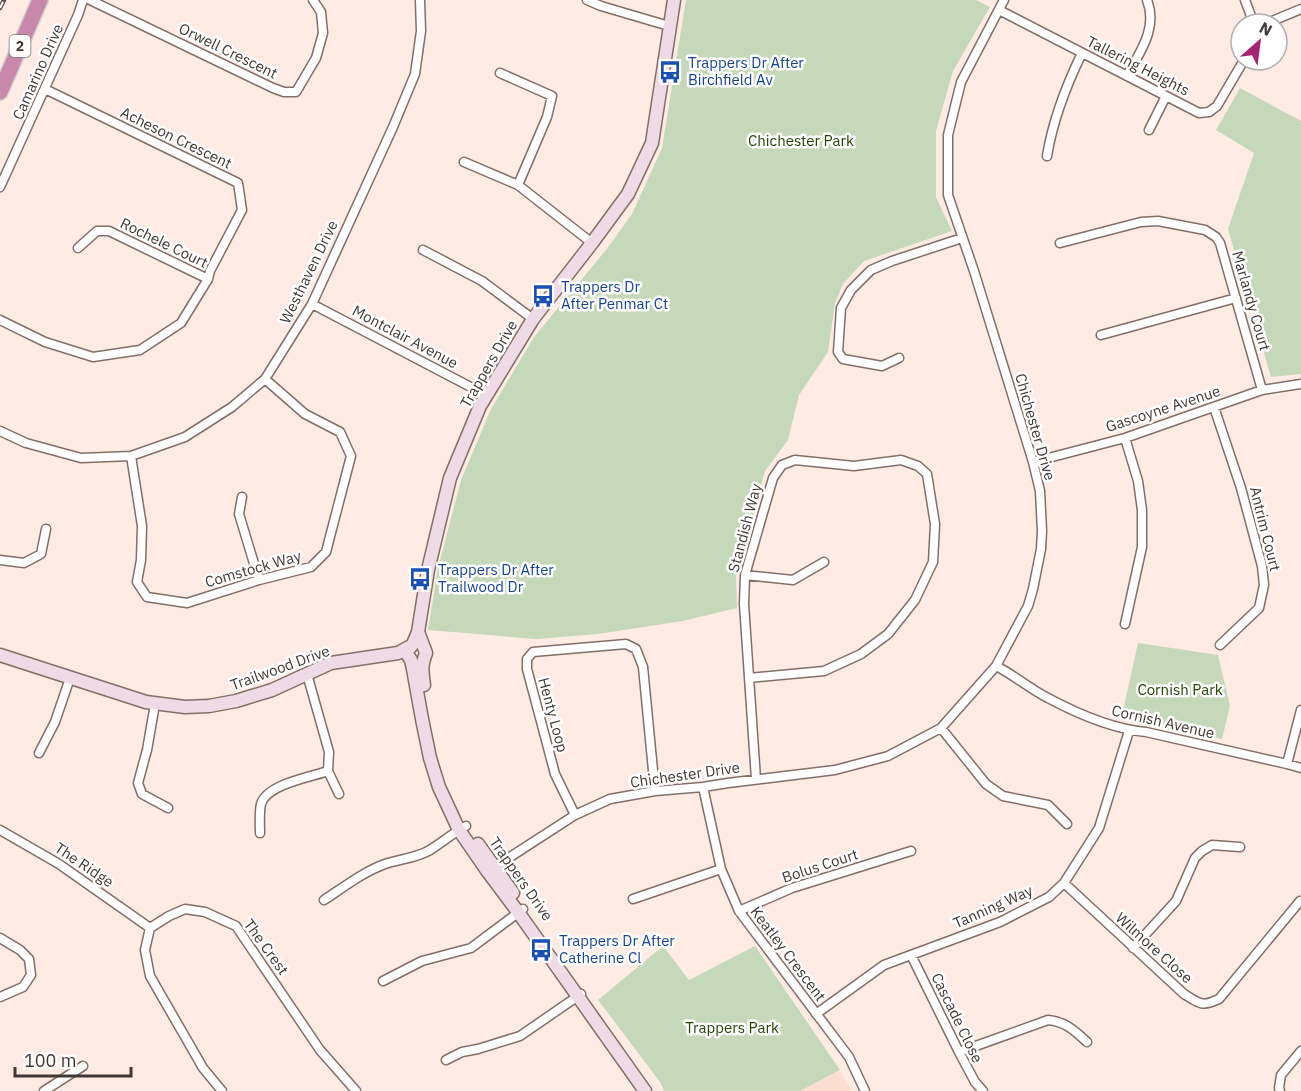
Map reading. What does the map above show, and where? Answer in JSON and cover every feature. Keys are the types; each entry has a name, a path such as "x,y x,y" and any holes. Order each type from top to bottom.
{"highway":[{"name":"2","path":"0,92 40,0"}],"main road":[{"name":"Trappers Drive","path":"647,1090 462,828 436,756 427,714 422,667 412,652 418,632 428,570 450,478 480,406 533,319 628,194 652,142 674,0"},
{"name":"Trailwood Drive","path":"0,655 155,704 184,707 209,706 236,701 272,690 331,663 412,652"}],"street":[{"name":"Camarino Drive","path":"0,187 83,0"},
{"name":"Orwell Crescent","path":"90,0 284,92 296,92 316,58 323,33 321,12 313,0"},
{"name":"Westhaven Drive","path":"0,431 26,443 81,458 131,456 185,437 232,407 265,379 312,303 415,74 422,31 420,0"},
{"path":"587,0 669,26"},
{"name":"Chichester Drive","path":"491,869 575,814 610,799 655,791 835,770 888,756 941,728 996,666 1028,606 1038,572 1042,514 1040,491 1033,462 948,195 948,135 961,81 1004,0"},
{"path":"1127,76 1151,27 1147,0"},
{"name":"Tallering Heights","path":"999,10 1200,112 1209,112 1217,106 1237,72"},
{"path":"1047,156 1063,93 1082,53"},
{"path":"500,73 552,96 547,117 518,185"},
{"name":"Acheson Crescent","path":"0,320 45,342 93,357 140,350 180,323 208,279 242,210 238,183 45,89"},
{"path":"1149,130 1166,96"},
{"path":"464,162 518,185 592,243"},
{"name":"Marlandy Court","path":"1060,243 1151,221 1177,223 1206,230 1216,237 1220,243 1262,390"},
{"name":"Rochele Court","path":"78,248 97,231 109,231 208,279"},
{"path":"899,358 882,366 843,360 838,352 841,308 850,290 871,270 963,238"},
{"path":"423,250 482,281 533,319"},
{"path":"1101,335 1236,298"},
{"name":"Montclair Avenue","path":"312,303 486,395"},
{"name":"Comstock Way","path":"131,456 142,525 141,560 137,582 147,597 187,603 259,580 311,567 326,552 351,456 340,432 304,414 265,379"},
{"name":"Gascoyne Avenue","path":"1033,462 1125,438 1262,390 1301,384"},
{"name":"Antrim Court","path":"1214,407 1247,510 1262,566 1264,585 1259,608 1220,645"},
{"path":"1125,438 1138,481 1142,510 1142,547 1125,624"},
{"name":"Standish Way","path":"749,678 824,671 861,654 888,634 915,600 933,562 935,525 927,474 918,466 901,460 854,465 795,460 782,465 773,478 745,575 744,604 749,678 756,779"},
{"path":"242,497 239,514 259,580"},
{"path":"0,560 24,563 41,554 46,529"},
{"path":"745,575 793,580 824,562"},
{"name":"Henty Loop","path":"575,814 555,774 527,669 527,659 533,652 626,644 636,650 643,667 655,791"},
{"name":"Cornish Avenue","path":"996,666 1047,698 1090,718 1129,730 1301,768"},
{"path":"307,674 329,752 328,771 339,794"},
{"path":"39,753 55,722 70,678"},
{"path":"155,704 147,750 138,783 142,794 168,808"},
{"path":"1287,764 1301,710"},
{"path":"941,728 986,784 1003,796 1048,805 1067,825"},
{"name":"Tanning Way","path":"816,1014 884,965 1000,922 1049,897 1064,883 1099,828 1129,730"},
{"path":"260,834 261,804 265,797 277,787 328,771"},
{"name":"Keatley Crescent","path":"703,787 721,870 739,911 849,1057 865,1091"},
{"path":"324,900 359,876 430,850 462,828"},
{"name":"The Ridge","path":"0,830 59,864 150,928"},
{"path":"1133,948 1176,901 1195,858 1202,850 1212,845 1240,847"},
{"name":"Bolus Court","path":"739,911 792,888 910,851"},
{"path":"633,899 721,870"},
{"name":"Wilmore Close","path":"1064,883 1184,994 1201,1005 1219,999 1300,902"},
{"name":"The Crest","path":"150,928 168,916 185,909 205,912 236,926 320,1050 356,1091"},
{"path":"383,981 422,961 471,948 521,910"},
{"path":"150,928 145,950 150,976 203,1068 222,1091"},
{"path":"0,938 20,950 28,959 31,975 23,987 0,997"},
{"name":"Cascade Close","path":"911,955 959,1052 975,1082 983,1091"},
{"path":"446,1060 462,1052 520,1036 580,995"},
{"path":"959,1052 1048,1020 1059,1021 1087,1042"},
{"path":"1281,1091 1279,1088 1281,1075 1301,1051"},
{"path":"44,1091 83,1066"}],"shaded area":[{"path":"840,1070 851,1091 800,1091"}],"green space":[{"name":"Chichester Park","path":"686,0 976,0 990,7 953,71 936,131 936,197 952,231 864,261 843,284 835,303 828,352 799,395 788,440 765,471 736,577 737,608 683,621 598,634 536,639 428,630 438,568 461,480 491,409 534,337 606,250 632,214 662,148"},
{"path":"1240,88 1301,121 1301,374 1271,377 1228,229 1254,153 1216,130"},
{"name":"Cornish Park","path":"1138,643 1218,655 1230,706 1222,739 1121,720"},
{"name":"Trappers Park","path":"663,946 689,980 755,946 840,1070 800,1091 664,1091 660,1082 598,1000"}],"railway":[{"path":"0,8 4,0"}],"place":[{"name":"Trappers Dr After Birchfield Av","path":"670,72"},
{"name":"Trappers Dr After Penmar Ct","path":"543,296"},
{"name":"Trappers Dr After Trailwood Dr","path":"420,579"},
{"name":"Trappers Dr After Catherine Cl","path":"541,950"}]}
